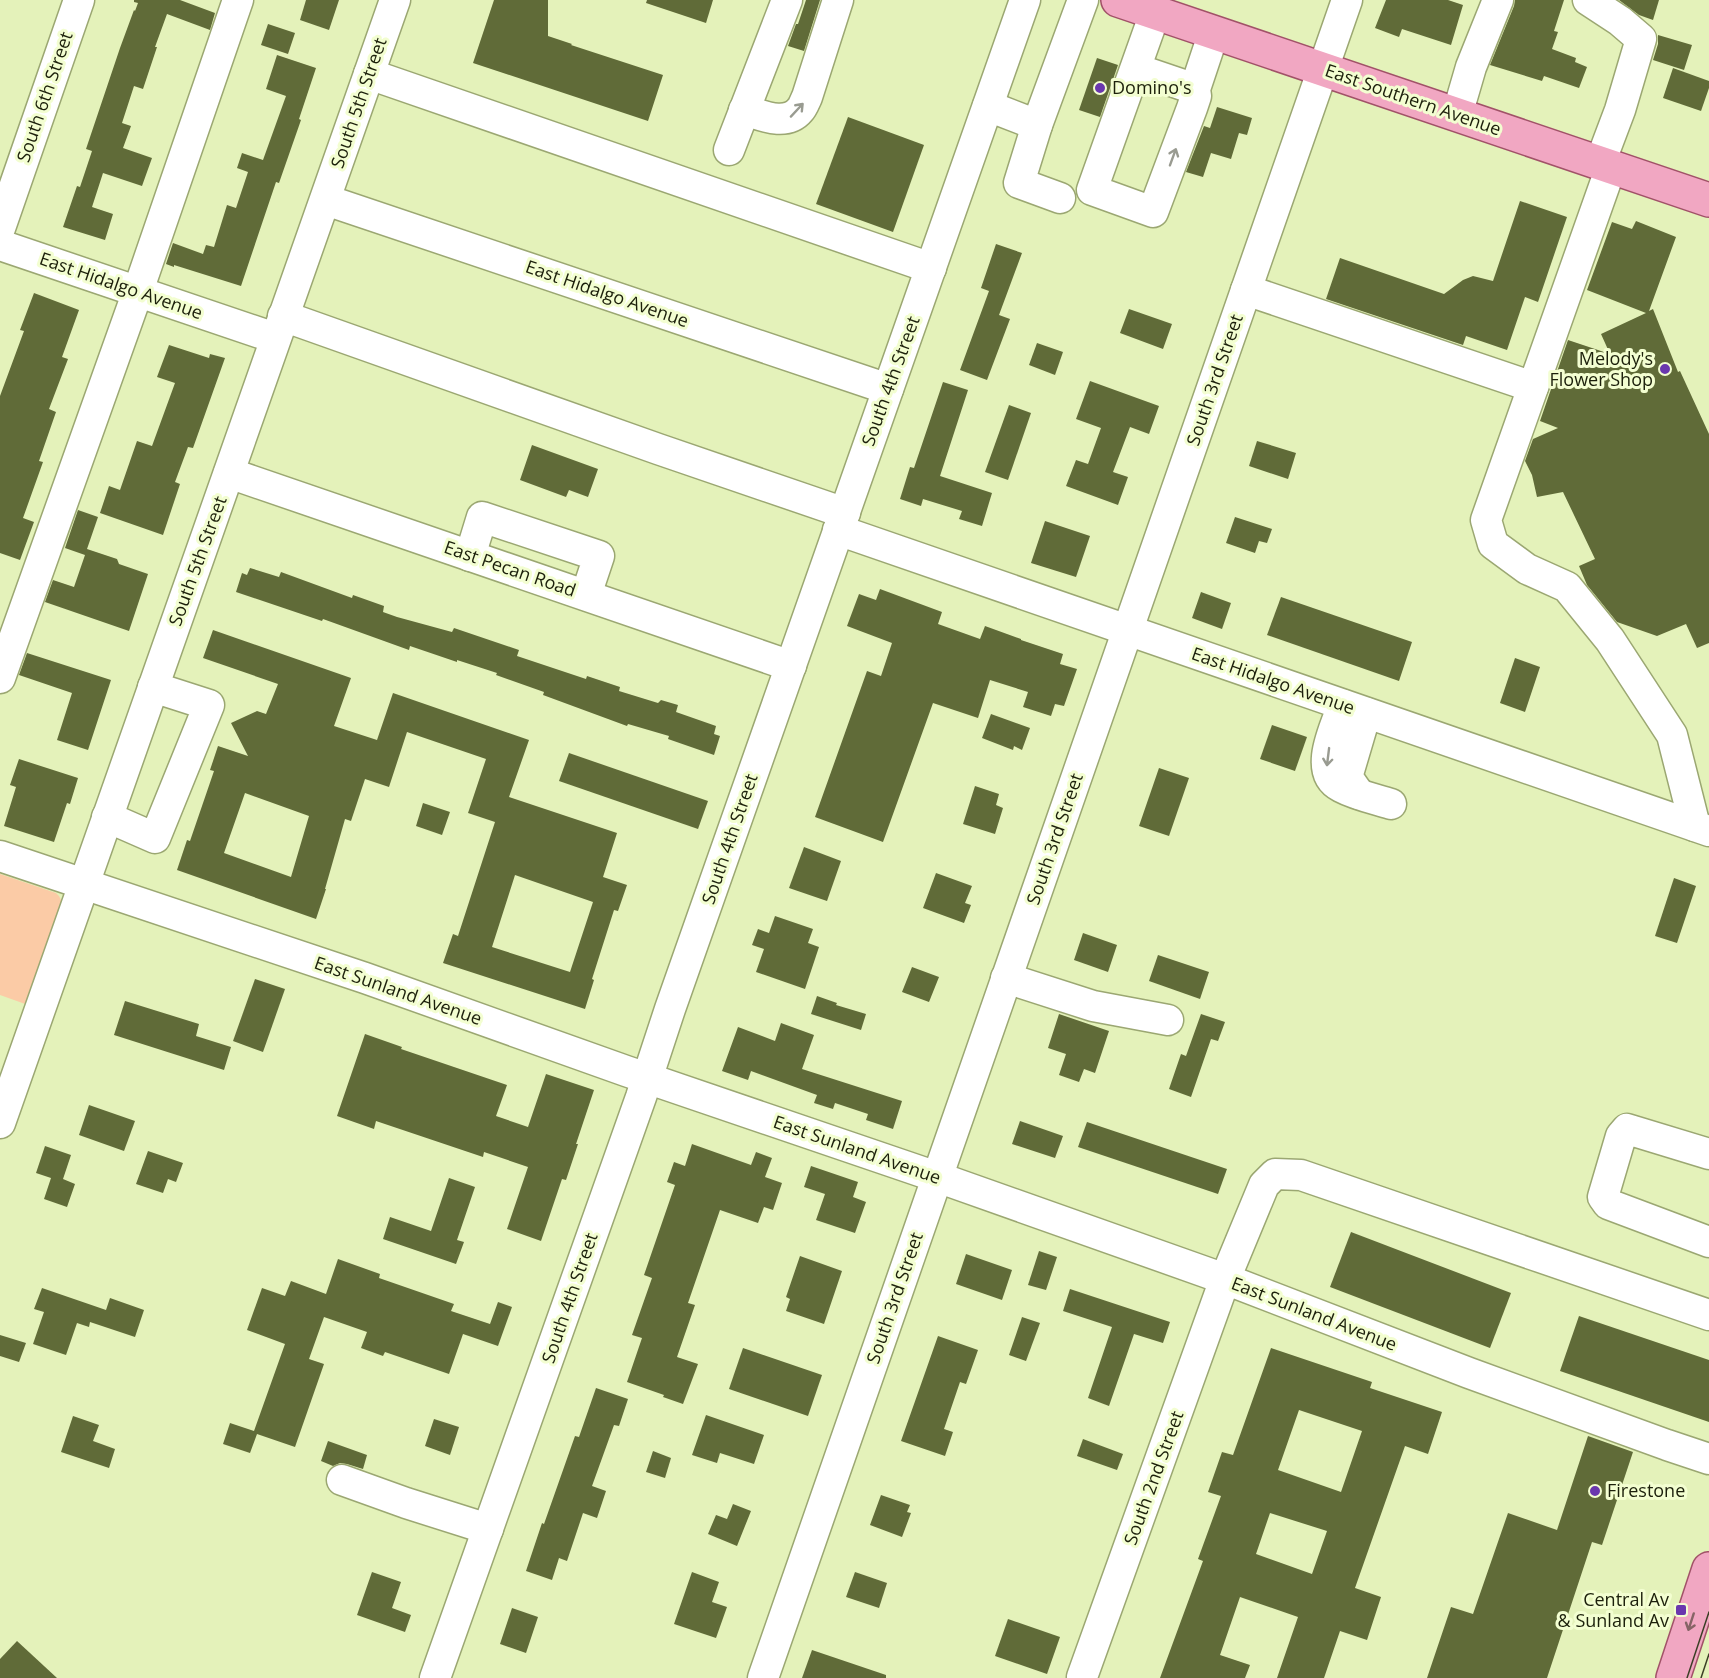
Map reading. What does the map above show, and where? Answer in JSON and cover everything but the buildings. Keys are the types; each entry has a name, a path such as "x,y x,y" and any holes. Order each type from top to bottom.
{"main road":[{"name":"East Southern Avenue","path":"1118,0 1709,200"},
{"path":"1673,1678 1709,1569"}],"street":[{"name":"South 6th Street","path":"0,228 79,0"},
{"path":"0,678 138,291 238,0"},
{"name":"South 5th Street","path":"0,1123 395,0"},
{"path":"729,150 787,0"},
{"path":"744,110 783,119 791,117 800,110 807,97 838,0"},
{"name":"South 4th Street","path":"435,1678 1025,0"},
{"path":"1060,198 1019,183 1037,126 1083,0"},
{"name":"South 3rd Street","path":"763,1678 1347,0"},
{"path":"1457,115 1471,67 1498,0"},
{"path":"1588,0 1620,21 1641,39 1606,165 1533,387 1486,520 1493,544 1527,569 1567,588 1610,640 1672,735 1702,828"},
{"path":"1155,13 1092,190 1153,212 1192,108 1196,96 1195,89 1214,32"},
{"path":"1136,69 1195,89"},
{"path":"369,74 932,268"},
{"path":"988,106 1037,126"},
{"name":"East Hidalgo Avenue","path":"326,200 888,390"},
{"name":"East Hidalgo Avenue","path":"0,245 138,291 279,327 658,449 841,522 1127,631 1702,828"},
{"path":"1246,290 1533,387"},
{"name":"East Pecan Road","path":"229,473 790,666"},
{"path":"470,556 482,517 599,556 586,595"},
{"path":"107,817 155,838 209,705 153,687"},
{"path":"1354,709 1348,774 1350,781 1359,794 1391,804"},
{"name":"East Sunland Avenue","path":"0,856 365,978 937,1177 1225,1279 1469,1373 1709,1459"},
{"path":"1006,978 1093,1006 1168,1020"},
{"path":"1709,1154 1627,1129 1621,1136 1603,1197 1608,1204 1709,1242"},
{"name":"South 2nd Street","path":"1082,1677 1225,1279 1264,1185 1275,1174 1301,1175 1709,1315"},
{"path":"342,1480 488,1529"}],"shaded area":[{"path":"0,874 56,893 62,902 28,1005 0,995"}],"tram line":[{"path":"1687,1678 1709,1612"},
{"path":"1701,1678 1709,1654"}],"place":[{"name":"Domino's","path":"1100,88"},
{"name":"Melody's Flower Shop","path":"1665,369"},
{"name":"Firestone","path":"1595,1491"},
{"name":"Central Av & Sunland Av","path":"1681,1610"}]}
